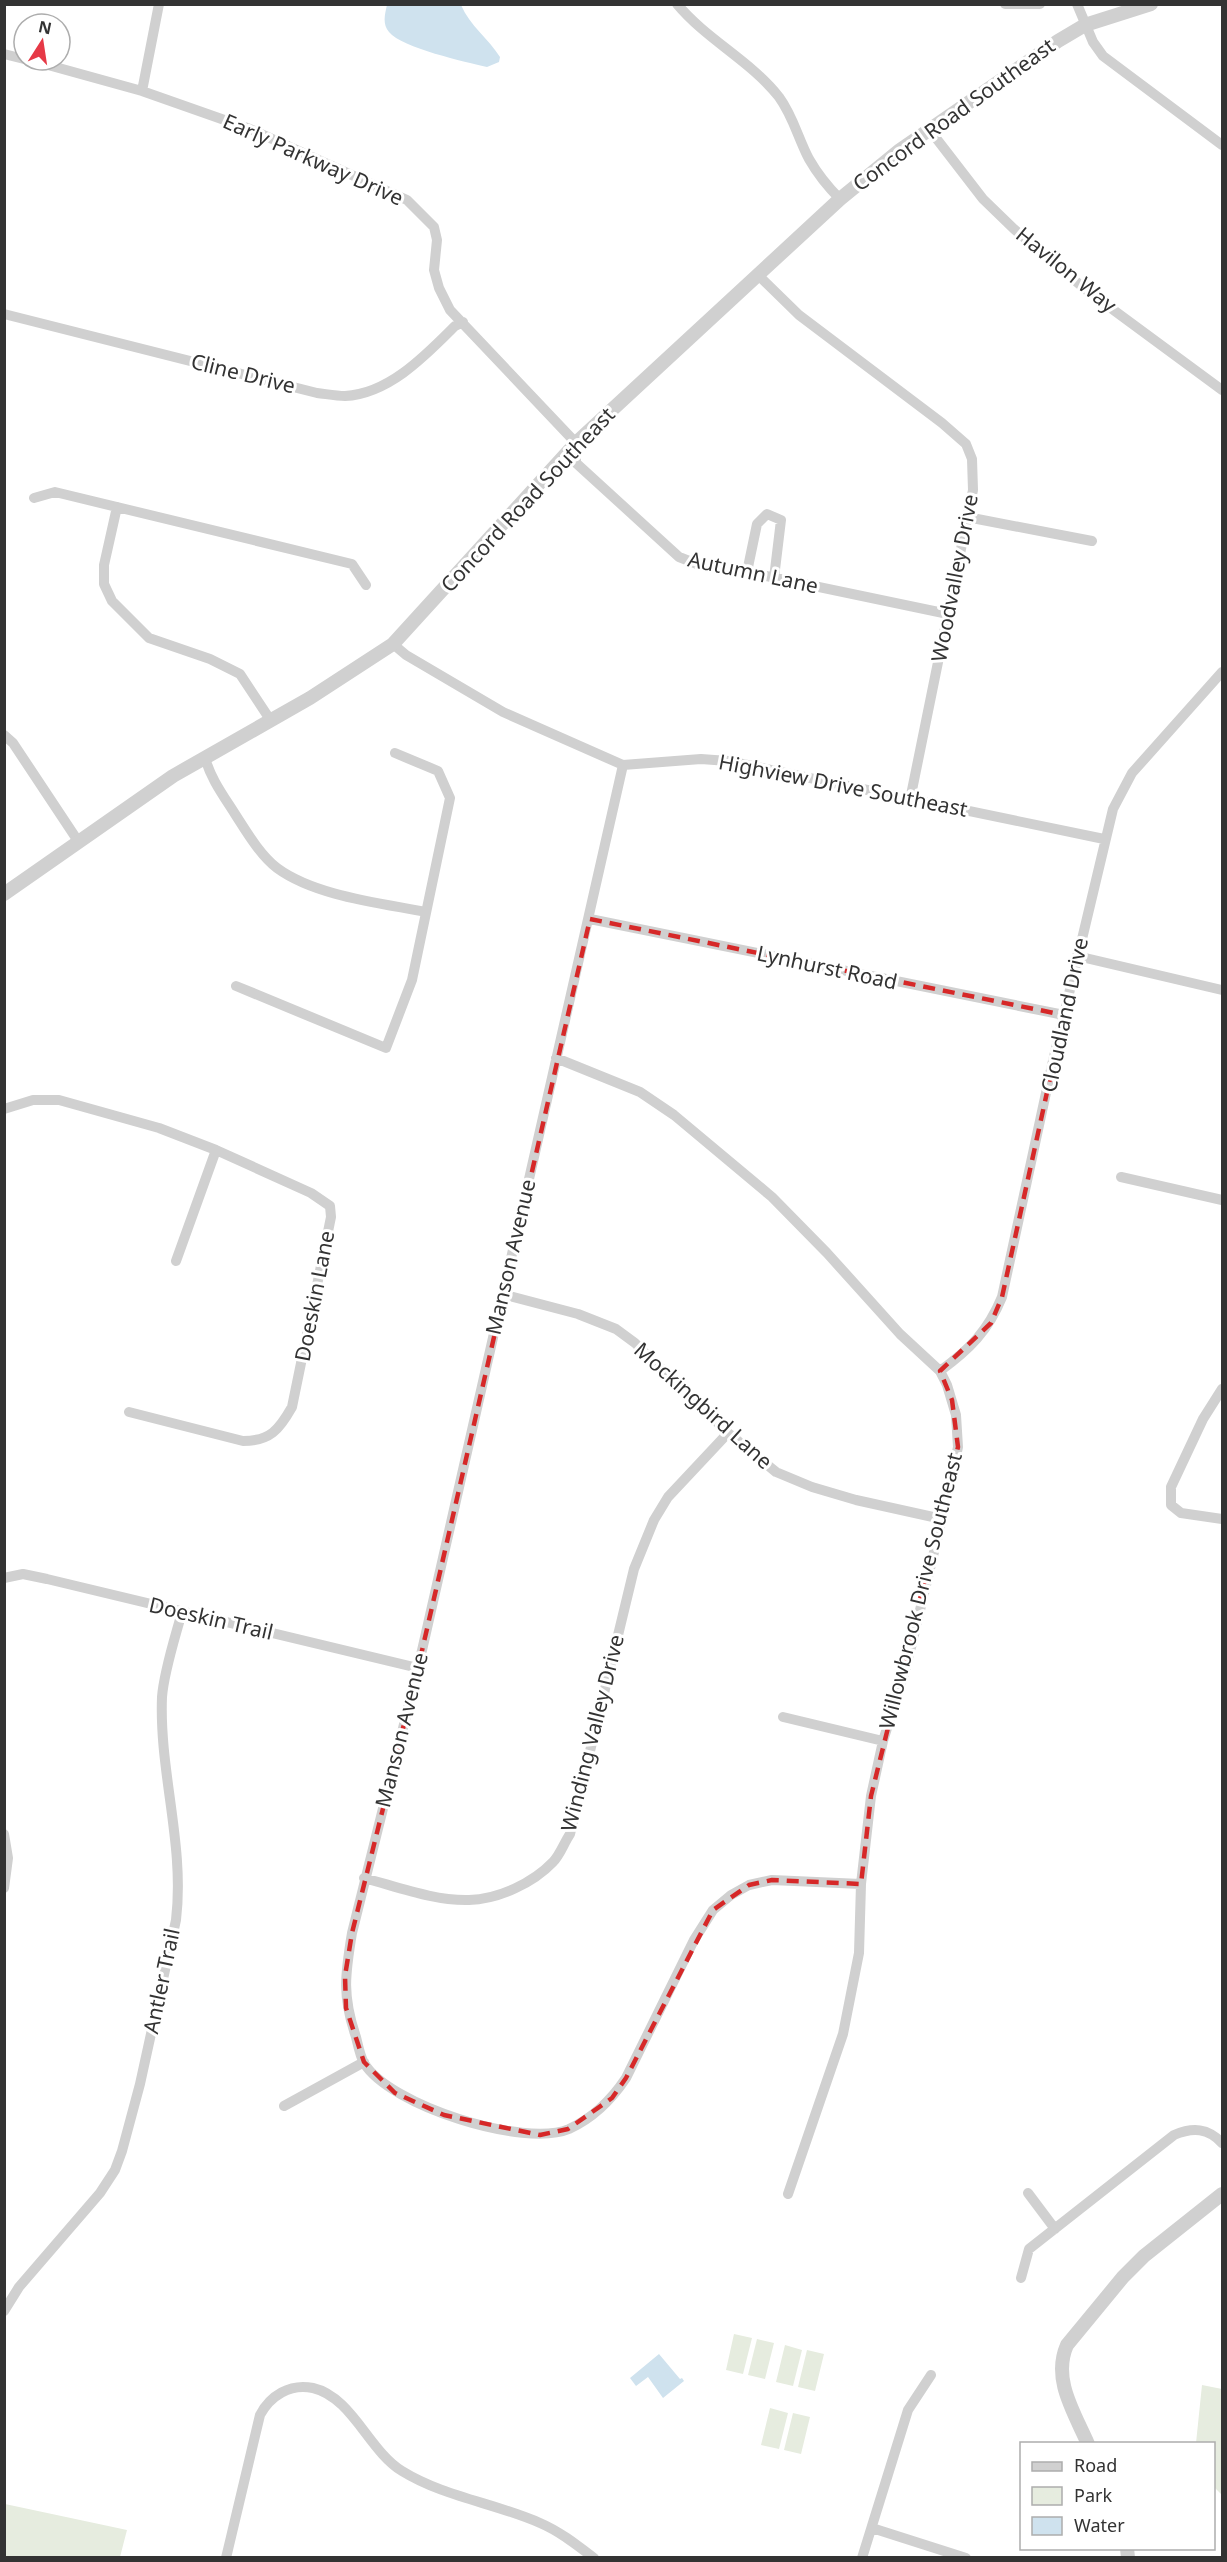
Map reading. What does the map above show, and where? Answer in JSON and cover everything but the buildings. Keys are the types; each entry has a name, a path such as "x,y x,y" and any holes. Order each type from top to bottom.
{"street":[{"path":"142,91 159,4"},
{"path":"677,4 778,96 790,114 809,159 840,199"},
{"path":"1005,4 1040,4"},
{"path":"1077,4 1085,25 1103,56 1222,145"},
{"name":"Concord Road Southeast","path":"4,894 146,794 271,721 393,644 496,534 576,442 840,199 900,150 1030,59 1085,25 1151,4"},
{"name":"Early Parkway Drive","path":"72,72 142,91 250,129 407,200 434,227 437,240 434,270 439,288 450,310 576,442"},
{"name":"Havilon Way","path":"929,129 983,199 1014,229 1085,289 1222,390"},
{"name":"Woodvalley Drive","path":"757,274 799,315 942,423 966,444 972,459 974,490 910,800"},
{"name":"Cline Drive","path":"4,314 317,393 345,396 380,388 400,374 454,326 463,322"},
{"name":"Autumn Lane","path":"576,442 576,463 678,557 697,564 747,572 948,614"},
{"path":"34,498 55,492 352,564 366,585"},
{"path":"117,507 104,565 104,584 112,601 149,638 210,659 240,674 271,721"},
{"path":"747,572 757,524 767,514 781,520 774,578"},
{"path":"967,516 1092,541"},
{"name":"Highview Drive Southeast","path":"393,644 406,655 503,712 623,765 701,759 728,761 801,774 910,800 1104,839"},
{"name":"Cloudland Drive","path":"940,1371 962,1355 991,1323 1002,1297 1077,956 1113,809 1132,773 1222,672"},
{"path":"4,735 13,743 78,841"},
{"path":"236,986 386,1048 412,980 450,798 438,771 395,753"},
{"path":"205,758 210,777 248,834 277,867 312,885 365,900 426,912"},
{"name":"Manson Avenue","path":"623,765 590,919 556,1058 418,1668 364,1878 345,1976 346,2008 364,2062 377,2078 395,2092 444,2115 540,2135 568,2129 612,2098 621,2085 694,1940 713,1910 731,1895 749,1885 772,1880 861,1884"},
{"name":"Lynhurst Road","path":"590,919 1064,1015"},
{"path":"1077,956 1222,990"},
{"name":"Willowbrook Drive Southeast","path":"556,1058 640,1092 674,1115 772,1197 827,1253 900,1334 940,1371 952,1400 958,1439 942,1519 907,1664 883,1741 871,1796 861,1884 859,1953 843,2034 788,2194"},
{"name":"Doeskin Lane","path":"4,1109 33,1100 59,1100 159,1128 216,1150 311,1193 330,1206 331,1217 292,1407 284,1422 261,1441 243,1441 129,1412"},
{"path":"176,1261 216,1150"},
{"path":"1121,1177 1222,1200"},
{"name":"Mockingbird Lane","path":"502,1294 578,1314 616,1329 635,1343 728,1433 776,1472 795,1481 856,1500 942,1519"},
{"path":"1222,1389 1203,1419 1171,1487 1171,1505 1181,1514 1222,1520"},
{"name":"Winding Valley Drive","path":"364,1878 430,1895 469,1900 494,1896 528,1883 554,1861 570,1834 634,1569 646,1537 668,1497 728,1433"},
{"name":"Doeskin Trail","path":"4,1578 23,1574 418,1668"},
{"name":"Antler Trail","path":"4,2311 19,2287 100,2193 115,2170 140,2084 176,1920 179,1894 178,1860 164,1744 162,1695 182,1612"},
{"path":"783,1717 883,1741"},
{"path":"4,1834 8,1858 4,1888"},
{"path":"284,2106 364,2062"},
{"path":"1021,2278 1029,2249 1174,2135 1185,2130 1197,2129 1215,2136 1222,2143"},
{"path":"1028,2193 1055,2229"},
{"path":"1087,2442 1066,2393 1062,2377 1062,2357 1067,2345 1123,2277 1144,2256 1221,2198"},
{"path":"862,2558 908,2410 931,2375"},
{"path":"225,2558 260,2415 267,2401 297,2387 313,2388 336,2399 380,2452 400,2470 424,2484 541,2523 594,2558"},
{"path":"872,2528 966,2558"}],"highlighted area":[{"path":"590,919 1064,1015 1002,1297 991,1323 940,1371 952,1400 958,1447 871,1796 861,1884 772,1880 749,1885 713,1910 626,2078 612,2098 568,2129 540,2135 493,2126 444,2115 395,2093 364,2062 346,2008 345,1976 352,1933 418,1668"}],"green space":[{"path":"734,2334 752,2338 743,2374 726,2370"},
{"path":"757,2339 774,2343 765,2379 748,2375"},
{"path":"785,2345 802,2350 793,2386 776,2382"},
{"path":"807,2350 824,2354 815,2391 798,2387"},
{"path":"1202,2385 1222,2389 1222,2495 1215,2488 1215,2442 1196,2442"},
{"path":"770,2408 788,2413 779,2449 761,2445"},
{"path":"793,2413 810,2417 801,2454 784,2450"},
{"path":"5,2504 127,2530 120,2557 5,2557"}],"water":[{"path":"387,5 461,5 469,19 500,57 499,62 487,67 435,54 407,44 396,38 385,26"},
{"path":"659,2354 684,2381 663,2398 648,2377 636,2386 630,2378"}]}
